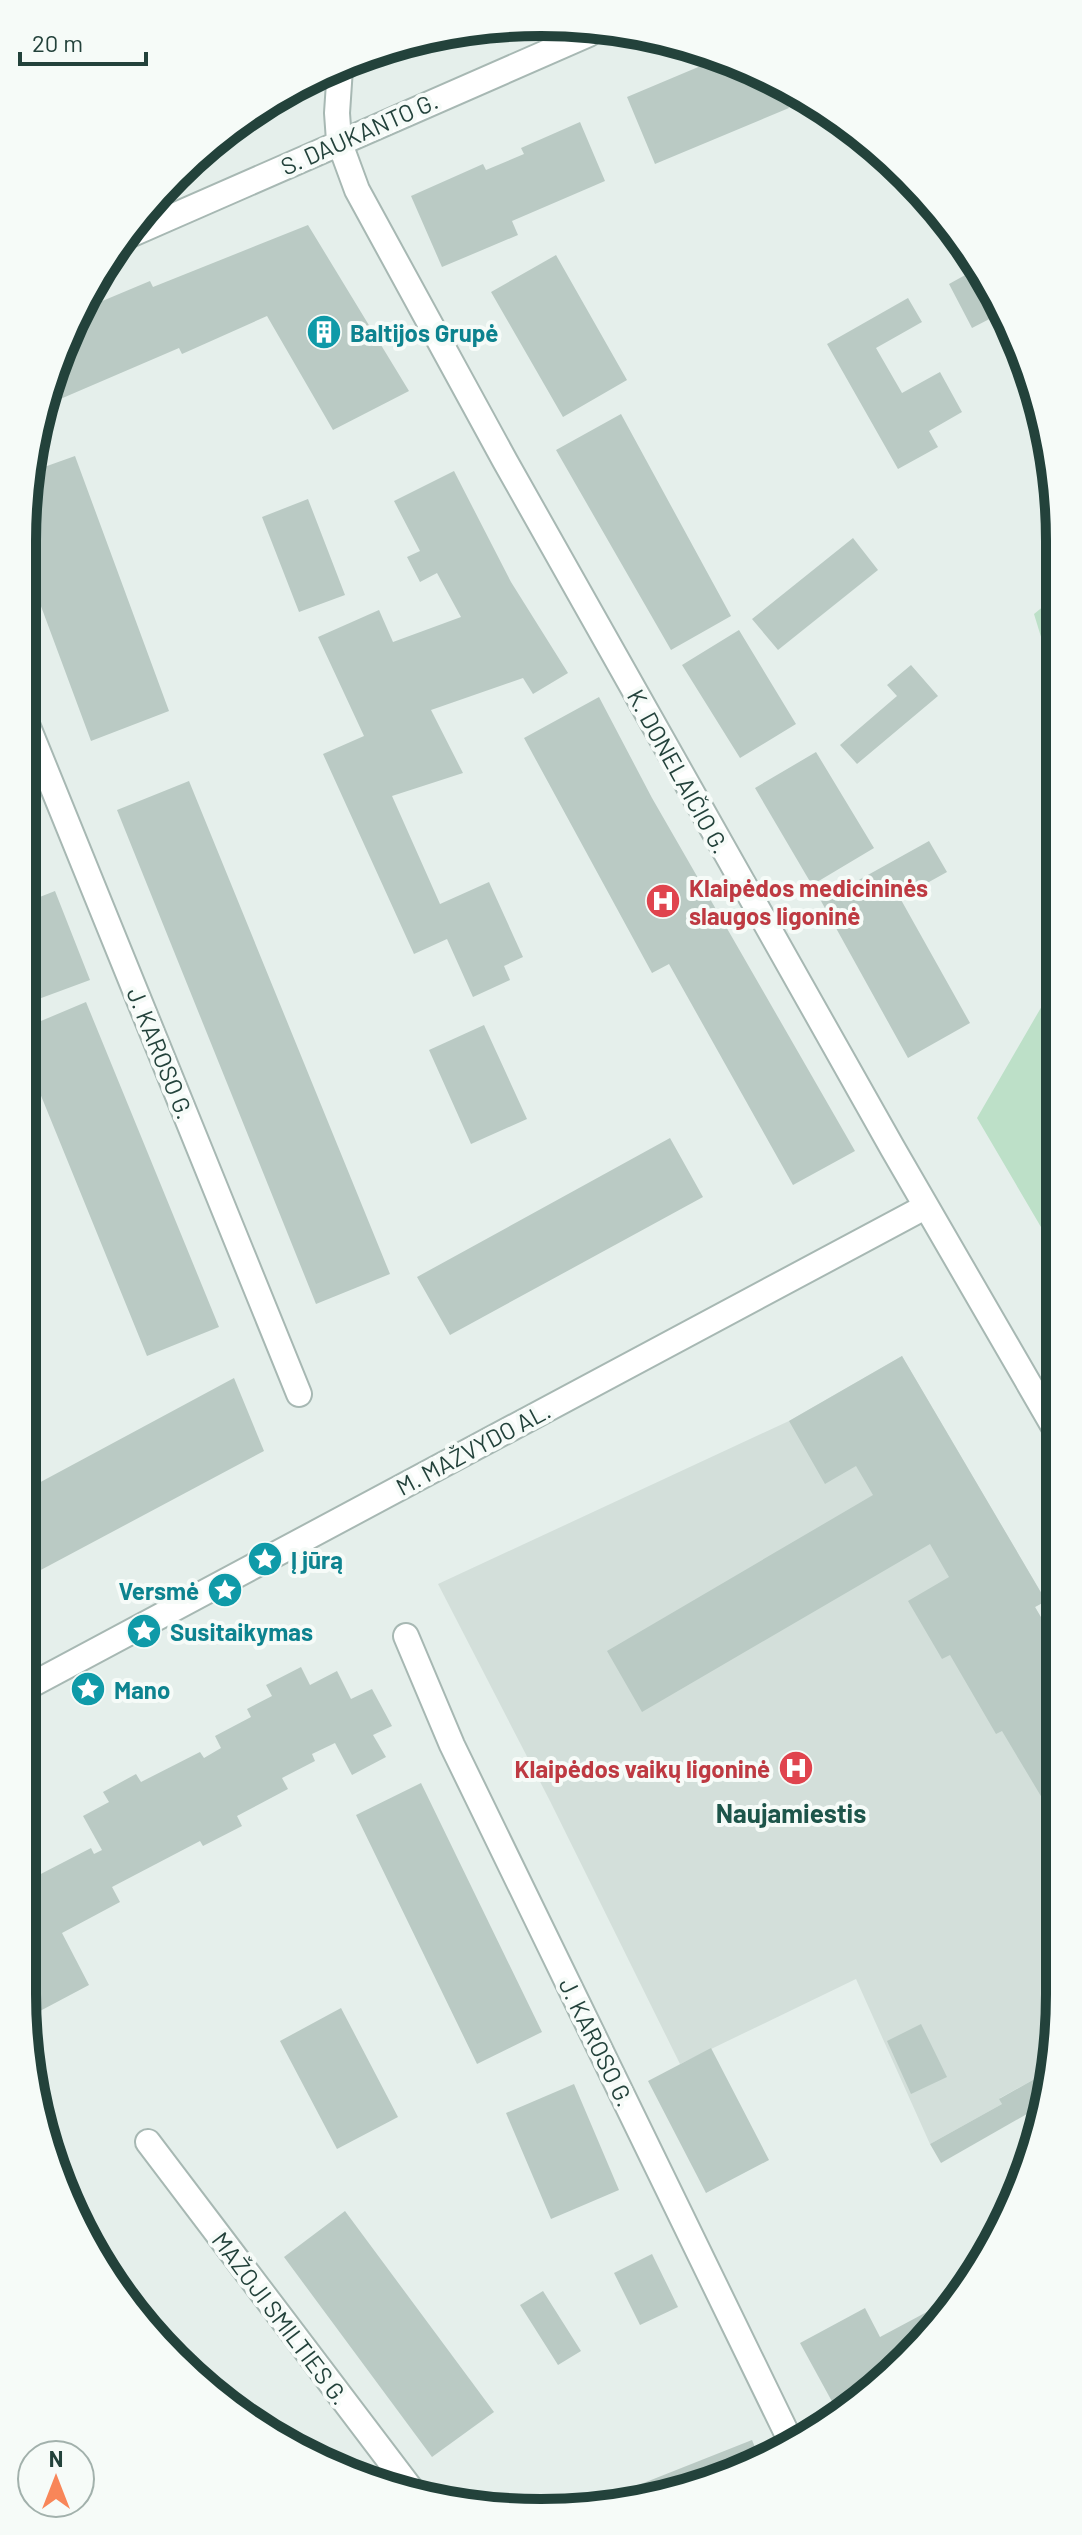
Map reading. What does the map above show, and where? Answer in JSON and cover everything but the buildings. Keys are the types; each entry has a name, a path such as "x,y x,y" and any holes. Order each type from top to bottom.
{"street":[{"name":"S. DAUKANTO G.","path":"144,229 581,38"},
{"name":"K. DONELAIČIO G.","path":"339,78 339,141 357,190 498,448 925,1207 1046,1414"},
{"name":"J. KAROSO G.","path":"36,746 299,1394"},
{"name":"M. MAŽVYDO AL.","path":"36,1683 925,1207"},
{"name":"J. KAROSO G.","path":"406,1636 452,1745 787,2435"},
{"name":"MAŽOJI SMILTIES G.","path":"148,2142 404,2480"}],"shaded area":[{"name":"Klaipėdos vaikų ligoninė","path":"902,1356 1046,1601 1035,1607 1046,1626 1046,1994 1039,2076 1000,2098 1002,2104 930,2144 856,1979 680,2064 438,1584 789,1421"}],"green space":[{"path":"1046,604 1046,653 1034,614"},
{"path":"1046,999 1046,1236 977,1118"}],"place":[{"name":"Baltijos Grupė","path":"324,332"},
{"name":"Klaipėdos medicininės slaugos ligoninė","path":"663,901"},
{"name":"Į jūrą","path":"265,1559"},
{"name":"Versmė","path":"225,1590"},
{"name":"Susitaikymas","path":"144,1631"},
{"name":"Mano","path":"88,1689"},
{"name":"Klaipėdos vaikų ligoninė","path":"796,1768"}],"district":[{"name":"Naujamiestis","path":"791,1812"}]}
